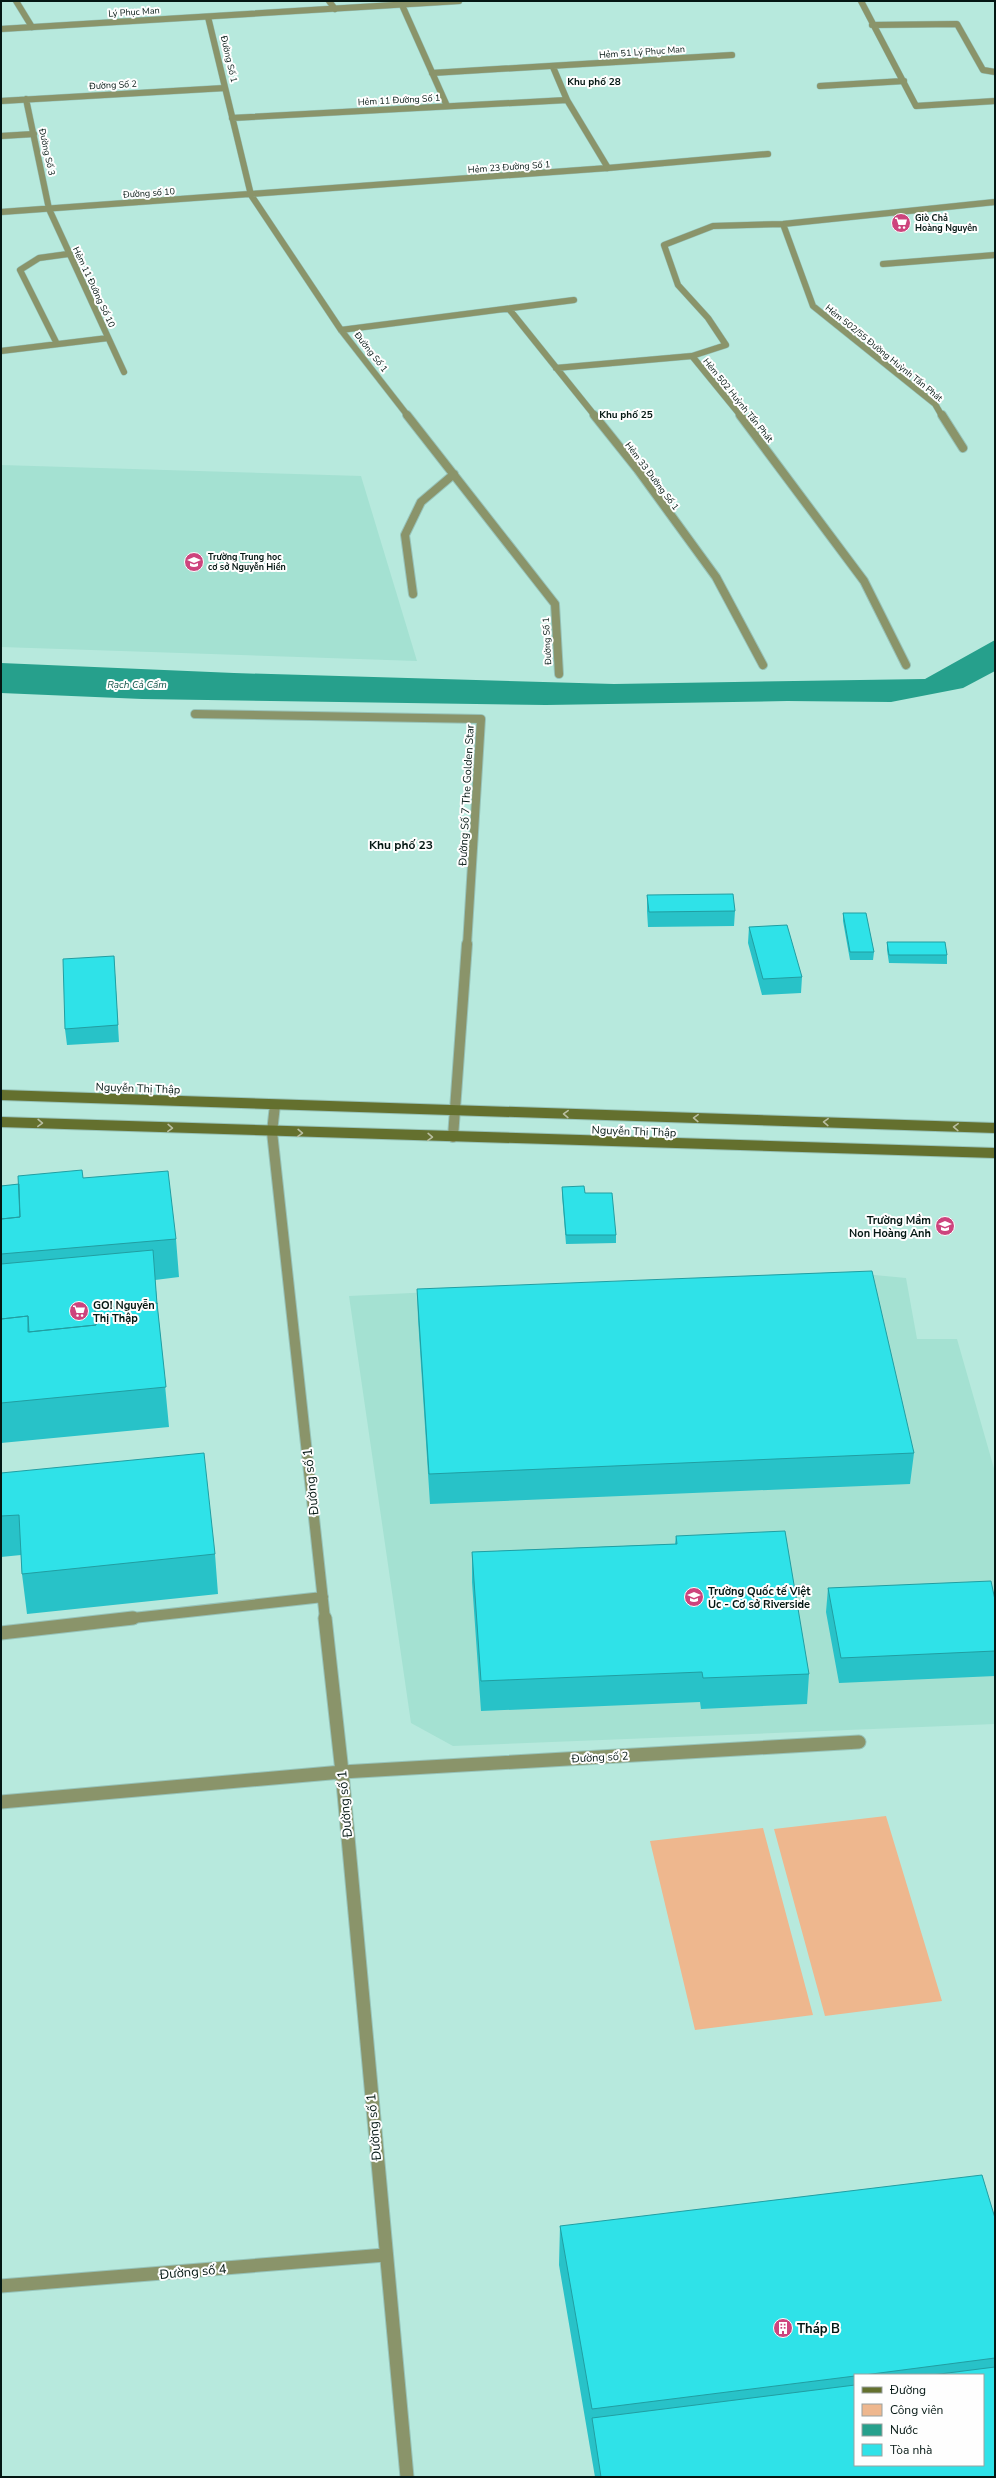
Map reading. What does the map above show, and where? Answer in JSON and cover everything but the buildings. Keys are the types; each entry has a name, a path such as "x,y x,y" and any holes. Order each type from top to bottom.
{"main road":[{"name":"Nguyễn Thị Thập","path":"1,1095 995,1128"},
{"name":"Nguyễn Thị Thập","path":"1,1122 272,1132 995,1153"}],"street":[{"path":"16,1 32,28"},
{"path":"329,1 335,9"},
{"name":"Lý Phục Man","path":"1,29 459,1"},
{"path":"861,1 872,25 916,106 995,101"},
{"path":"402,4 448,106"},
{"name":"Đường Số 1","path":"208,16 251,195 341,330 555,604 559,674"},
{"path":"872,25 957,24 983,70 995,72"},
{"name":"Hẻm 51 Lý Phục Man","path":"432,73 553,67 732,55"},
{"path":"553,67 567,100 608,168"},
{"path":"820,86 904,82"},
{"name":"Đường Số 2","path":"1,101 226,88"},
{"name":"Đường Số 3","path":"26,99 49,209"},
{"name":"Hẻm 11 Đường Số 1","path":"232,118 567,100"},
{"path":"1,136 34,134"},
{"name":"Hẻm 23 Đường Số 1","path":"251,195 608,168 768,154"},
{"name":"Đường số 10","path":"49,209 251,195"},
{"name":"Hẻm 502 Huỳnh Tấn Phát","path":"906,665 864,581 757,436 692,356 726,345 708,318 678,285 664,244 713,226 783,224 995,202"},
{"path":"1,212 49,209"},
{"name":"Hẻm 11 Đường Số 10","path":"49,209 68,254 124,372"},
{"name":"Hẻm 502/55 Đường Huỳnh Tấn Phát","path":"783,224 813,306 935,404 963,448"},
{"path":"57,344 20,270 39,258 68,254"},
{"path":"883,264 995,255"},
{"path":"341,330 574,300"},
{"name":"Hẻm 33 Đường Số 1","path":"509,309 638,470 716,577 763,665"},
{"path":"1,351 108,338"},
{"path":"556,368 627,360 692,356"},
{"path":"413,594 405,535 422,502 454,474"},
{"name":"Đường Số 7 The Golden Star","path":"194,714 481,719 474,849 455,1111"},
{"path":"272,1132 275,1105"},
{"path":"453,1137 455,1111"},
{"name":"Đường số 1","path":"272,1132 342,1772 385,2256 407,2477"},
{"path":"1,1634 323,1597"},
{"name":"Đường số 2","path":"1,1802 342,1772 859,1742"},
{"name":"Đường số 4","path":"1,2286 385,2256"}],"shaded area":[{"name":"Trường Trung học cơ sở Nguyễn Hiền","path":"1,465 361,476 417,661 1,647"},
{"name":"Trường Quốc tế Việt Úc - Cơ sở Riverside","path":"843,1272 906,1278 917,1339 957,1339 995,1472 995,1724 453,1746 411,1723 349,1296"}],"green space":[{"path":"886,1816 942,2001 825,2016 774,1829"},
{"path":"763,1828 813,2015 695,2030 650,1841"}],"water":[{"name":"Rạch Cả Cấm","path":"995,640 995,671 963,688 891,702 787,701 546,705 142,699 1,693 1,663 234,673 614,684 925,679"}],"place":[{"name":"Giò Chả Hoàng Nguyên","path":"901,223"},
{"name":"Trường Trung học cơ sở Nguyễn Hiền","path":"194,562"},
{"name":"Trường Mầm Non Hoàng Anh","path":"945,1226"},
{"name":"GO! Nguyễn Thị Thập","path":"79,1311"},
{"name":"Trường Quốc tế Việt Úc - Cơ sở Riverside","path":"694,1597"},
{"name":"Tháp B","path":"783,2328"}],"district":[{"name":"Khu phố 28","path":"594,81"},
{"name":"Khu phố 25","path":"626,414"},
{"name":"Khu phố 23","path":"401,845"}]}
